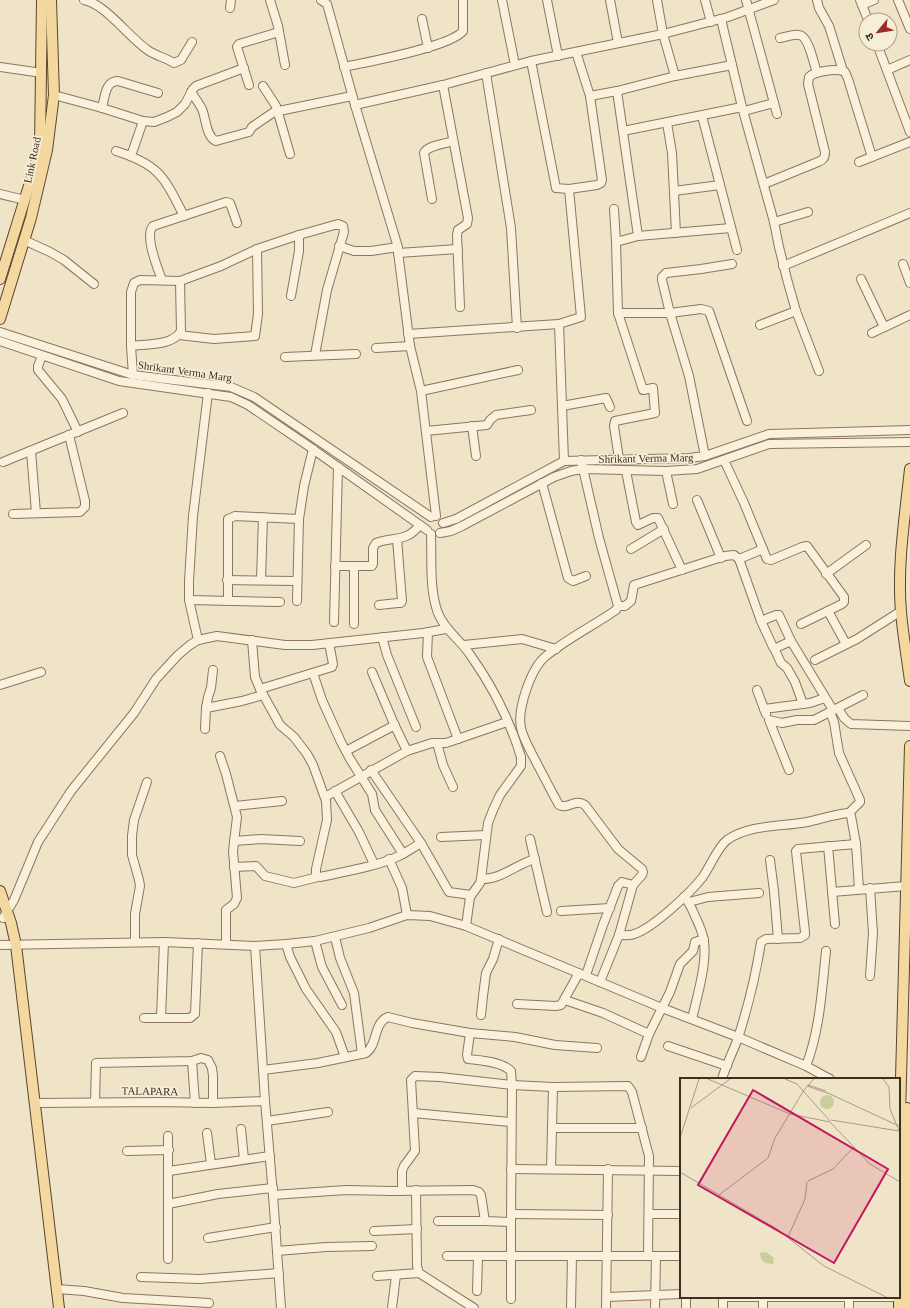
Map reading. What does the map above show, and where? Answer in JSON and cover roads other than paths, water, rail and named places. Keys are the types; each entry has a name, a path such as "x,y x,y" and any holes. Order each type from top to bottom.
{"main road":[{"name":"Link Road","path":"0,280 36,163 40,145 42,0"},
{"name":"Link Road","path":"0,319 31,218 47,150 54,95 52,0"},
{"path":"910,469 900,587 901,611 910,681"},
{"path":"910,542 907,592 907,610 910,634"},
{"path":"906,1308 903,1297 904,1117 906,886 910,746"},
{"path":"0,891 8,945 52,1308"},
{"path":"8,945 34,1103 59,1308"},
{"path":"904,1117 910,992"},
{"path":"900,1262 904,1170"},
{"path":"899,1308 903,1297"}],"street":[{"path":"84,0 90,1 100,8 149,52 174,63 181,60 192,42"},
{"path":"270,0 279,32 285,65"},
{"path":"321,0 327,4 352,96 398,250 408,334 421,391 433,517"},
{"path":"344,67 428,48 462,34 464,27 463,0"},
{"path":"502,0 515,65"},
{"path":"547,0 558,56"},
{"path":"610,0 618,43"},
{"path":"657,0 663,34 675,76"},
{"path":"705,0 711,22"},
{"path":"746,0 777,114"},
{"path":"355,105 443,85 531,61 663,34 711,22 774,0"},
{"path":"817,0 819,8 829,26 843,71 848,79 872,157"},
{"path":"865,12 861,2 874,0"},
{"path":"898,0 910,29"},
{"path":"422,19 428,48"},
{"path":"722,19 743,109 774,222 783,266 796,311 819,371"},
{"path":"249,85 238,47 239,44 279,32"},
{"path":"780,38 798,34 804,37 808,43 817,73"},
{"path":"531,61 556,188 569,189 594,186 601,183 602,180 590,96 576,52"},
{"path":"880,52 910,132"},
{"path":"887,70 910,60"},
{"path":"590,96 732,64"},
{"path":"0,67 42,73"},
{"path":"54,95 143,121 154,122 173,114 185,104 193,89 200,84 244,68"},
{"path":"764,184 823,160 825,152 808,84 809,78 811,75 817,73 834,70 843,71"},
{"path":"486,73 511,228 517,328"},
{"path":"102,108 107,87 114,81 158,93"},
{"path":"443,85 468,218 467,224 457,232 460,307"},
{"path":"263,86 276,106 290,154"},
{"path":"617,91 638,236"},
{"path":"191,92 202,109 210,135 213,140 216,141 249,132 252,127 277,111 352,96"},
{"path":"623,131 774,103"},
{"path":"702,116 737,250"},
{"path":"131,156 143,121"},
{"path":"667,123 672,153 676,233"},
{"path":"432,199 424,153 425,150 453,141"},
{"path":"859,162 910,142"},
{"path":"116,151 131,156 153,167 169,186 184,216"},
{"path":"674,191 720,185"},
{"path":"408,334 517,328 559,324 581,317 569,189"},
{"path":"0,194 25,200"},
{"path":"162,280 152,251 150,230 153,226 228,202 232,206 237,224"},
{"path":"614,209 618,313 643,390 653,388 655,413 615,421 614,426 619,459"},
{"path":"774,222 808,212"},
{"path":"783,266 910,213"},
{"path":"133,375 131,346 132,286 134,283 140,280 180,281 221,266 257,249 298,235 338,224 343,226 344,232 327,290 315,355"},
{"path":"616,242 638,236 731,228"},
{"path":"291,296 299,251 298,235"},
{"path":"24,240 64,260 94,284"},
{"path":"339,246 354,251 458,249"},
{"path":"179,335 214,339 254,336 258,314 257,249"},
{"path":"705,456 689,376 670,313 662,280 664,274 670,272 732,264"},
{"path":"903,264 910,283"},
{"path":"860,279 884,327"},
{"path":"131,346 171,341 179,335 181,331 180,281"},
{"path":"618,313 670,313 701,309 709,311 747,421"},
{"path":"760,325 796,311"},
{"path":"872,333 910,315"},
{"path":"559,324 564,461"},
{"name":"Shrikant Verma Marg","path":"0,332 133,375 231,387 254,397 433,517"},
{"name":"Shrikant Verma Marg","path":"0,341 119,381 231,397 248,405 313,449 426,530"},
{"path":"376,348 410,346"},
{"path":"285,357 356,354"},
{"path":"42,356 38,370 62,399 78,432"},
{"path":"421,391 518,370"},
{"path":"198,640 189,600 189,581 193,516 208,393"},
{"path":"562,406 606,398 610,407"},
{"path":"426,431 487,425 496,415 531,410"},
{"path":"3,462 123,412"},
{"path":"472,426 476,456"},
{"name":"Shrikant Verma Marg","path":"443,523 456,518 564,461 705,456 769,434 910,430"},
{"path":"14,514 80,512 85,507 85,501 69,435"},
{"name":"Shrikant Verma Marg","path":"440,533 451,531 462,526 563,473 583,469 666,471 697,469 769,444 910,442"},
{"path":"297,601 299,519 304,486 313,449"},
{"path":"31,451 36,513"},
{"path":"581,460 599,538 618,606"},
{"path":"724,460 741,496 768,561 807,546 845,600 842,604 801,624"},
{"path":"334,622 338,467"},
{"path":"626,471 637,524 641,525 656,518 660,520 682,570"},
{"path":"666,471 673,504"},
{"path":"542,483 568,578 573,581 586,576"},
{"path":"697,500 721,558"},
{"path":"228,601 228,519 235,516 299,519"},
{"path":"261,580 263,517"},
{"path":"335,566 372,566 374,564 374,545 379,542 397,539 426,530 434,534 440,533 443,528 441,518 433,517 426,521 426,530 434,599 438,612 446,629 464,645 500,703 518,746 522,762 518,770 500,794 488,823 482,879 471,895 466,926"},
{"path":"631,549 664,529"},
{"path":"379,605 401,603 402,601 397,539"},
{"path":"826,574 866,545"},
{"path":"739,559 763,549"},
{"path":"618,606 625,606 631,601 634,585 734,555 739,559 772,645 781,663 787,668 795,682 803,704"},
{"path":"354,566 354,624"},
{"path":"227,580 297,581"},
{"path":"189,600 280,602"},
{"path":"600,982 619,935 634,884 643,872 642,869 615,846 586,805 577,802 564,807 559,805 522,733 521,720 527,687 537,665 546,656 586,628 613,612 618,606"},
{"path":"828,611 846,644"},
{"path":"815,660 868,632 901,611"},
{"path":"762,621 778,614 791,641 825,698 834,710 851,724 910,726"},
{"path":"4,913 14,900 38,842 71,791 134,713 156,679 178,655 198,640 217,636 285,645 329,643 446,629"},
{"path":"428,632 427,657 458,739"},
{"path":"382,637 387,655 416,727"},
{"path":"464,645 522,639 556,649"},
{"path":"252,640 255,677 261,692 280,725 298,742 307,754 313,765 325,797 327,820 316,869 318,877"},
{"path":"774,648 791,641"},
{"path":"206,708 242,701 261,692 330,668 333,666 329,643"},
{"path":"205,729 206,708 211,688 213,670"},
{"path":"0,685 41,672"},
{"path":"372,672 407,751"},
{"path":"313,673 330,721 360,776 372,794 375,810 403,854"},
{"path":"758,690 764,709 789,770"},
{"path":"769,720 782,723 797,720 814,720 863,695"},
{"path":"764,709 803,704 825,698"},
{"path":"619,935 634,934 648,927 687,900 723,845 731,838 752,830 807,822 849,813 860,802 839,753 834,722 834,710"},
{"path":"325,797 407,751 420,746 446,743 507,722"},
{"path":"346,751 395,725"},
{"path":"437,743 443,765 454,787"},
{"path":"220,756 235,806 237,818 234,841 234,867 237,898 234,904 226,910 226,944"},
{"path":"372,770 421,843 449,892 471,895"},
{"path":"135,942 135,914 140,886 132,855 132,836 134,820 148,782"},
{"path":"335,791 359,832 374,864"},
{"path":"235,806 282,801"},
{"path":"849,813 851,816 856,844 859,889"},
{"path":"441,837 486,835"},
{"path":"530,838 547,912"},
{"path":"234,841 261,839 300,841"},
{"path":"234,867 256,866 265,876 294,883 374,864 403,854 421,843"},
{"path":"722,1078 738,1037 753,983 762,940 800,938 805,935 796,851 798,849 856,844"},
{"path":"828,846 835,924"},
{"path":"482,879 487,880 497,877 535,858"},
{"path":"389,859 402,888 407,915"},
{"path":"770,860 776,905 778,939"},
{"path":"517,1004 556,1006 561,1005 566,1000 582,974 620,884 624,882 634,884"},
{"path":"832,892 906,886"},
{"path":"870,888 873,933 870,976"},
{"path":"687,900 759,893"},
{"path":"687,900 701,928 704,939 704,956 692,1019"},
{"path":"561,911 610,908"},
{"path":"8,945 135,942 198,942 255,946 286,944 335,937 369,928 407,915 430,916 466,926 499,939 662,1008 738,1037 806,1066 828,1078"},
{"path":"335,937 340,958 354,993 362,1054"},
{"path":"481,1015 482,996 486,973 493,959 499,939"},
{"path":"641,1057 649,1034 670,992 680,964 693,951 695,942 704,939"},
{"path":"315,941 322,966 342,1005"},
{"path":"161,1018 164,942"},
{"path":"144,1018 190,1018 194,1014 198,942"},
{"path":"286,944 290,957 302,982 336,1032 345,1057"},
{"path":"255,946 281,1308"},
{"path":"806,1066 816,1025 822,990 826,951"},
{"path":"566,1000 603,1012 649,1034"},
{"path":"263,1070 318,1063 366,1053 371,1049 377,1031 384,1019 388,1017 412,1023 470,1033 515,1037 555,1045 597,1048"},
{"path":"470,1033 467,1055 468,1059 484,1060 508,1068 511,1071 511,1299"},
{"path":"668,1046 727,1066"},
{"path":"95,1102 96,1063 192,1061 204,1059 208,1060 210,1063 213,1076 213,1103"},
{"path":"192,1061 194,1103"},
{"path":"402,1191 402,1171 415,1152 411,1080 415,1076 440,1077 512,1085 553,1087 628,1086 632,1092 649,1156 652,1256 656,1296 655,1308"},
{"path":"551,1169 553,1087"},
{"name":"TALAPARA","path":"34,1103 213,1103 265,1100"},
{"path":"267,1121 328,1112"},
{"path":"413,1113 511,1122"},
{"path":"552,1128 642,1128"},
{"path":"241,1129 244,1160"},
{"path":"207,1133 211,1164"},
{"path":"168,1136 168,1259"},
{"path":"127,1150 168,1150"},
{"path":"169,1170 270,1156"},
{"path":"511,1169 680,1171"},
{"path":"606,1308 608,1169"},
{"path":"168,1204 218,1194 346,1190 476,1190 481,1195 485,1221"},
{"path":"416,1190 419,1273"},
{"path":"650,1214 680,1214"},
{"path":"438,1221 485,1221 511,1218 608,1215"},
{"path":"208,1238 276,1227"},
{"path":"374,1231 417,1229"},
{"path":"278,1251 326,1247 372,1246"},
{"path":"447,1256 680,1256"},
{"path":"571,1308 572,1256"},
{"path":"477,1291 478,1257"},
{"path":"141,1277 200,1279 279,1273"},
{"path":"377,1276 419,1273 474,1308"},
{"path":"392,1308 396,1275"},
{"path":"57,1289 84,1291 159,1304 196,1305 209,1303"},
{"path":"607,1297 680,1294"},
{"path":"722,1308 724,1298"},
{"path":"762,1308 763,1298"}]}
